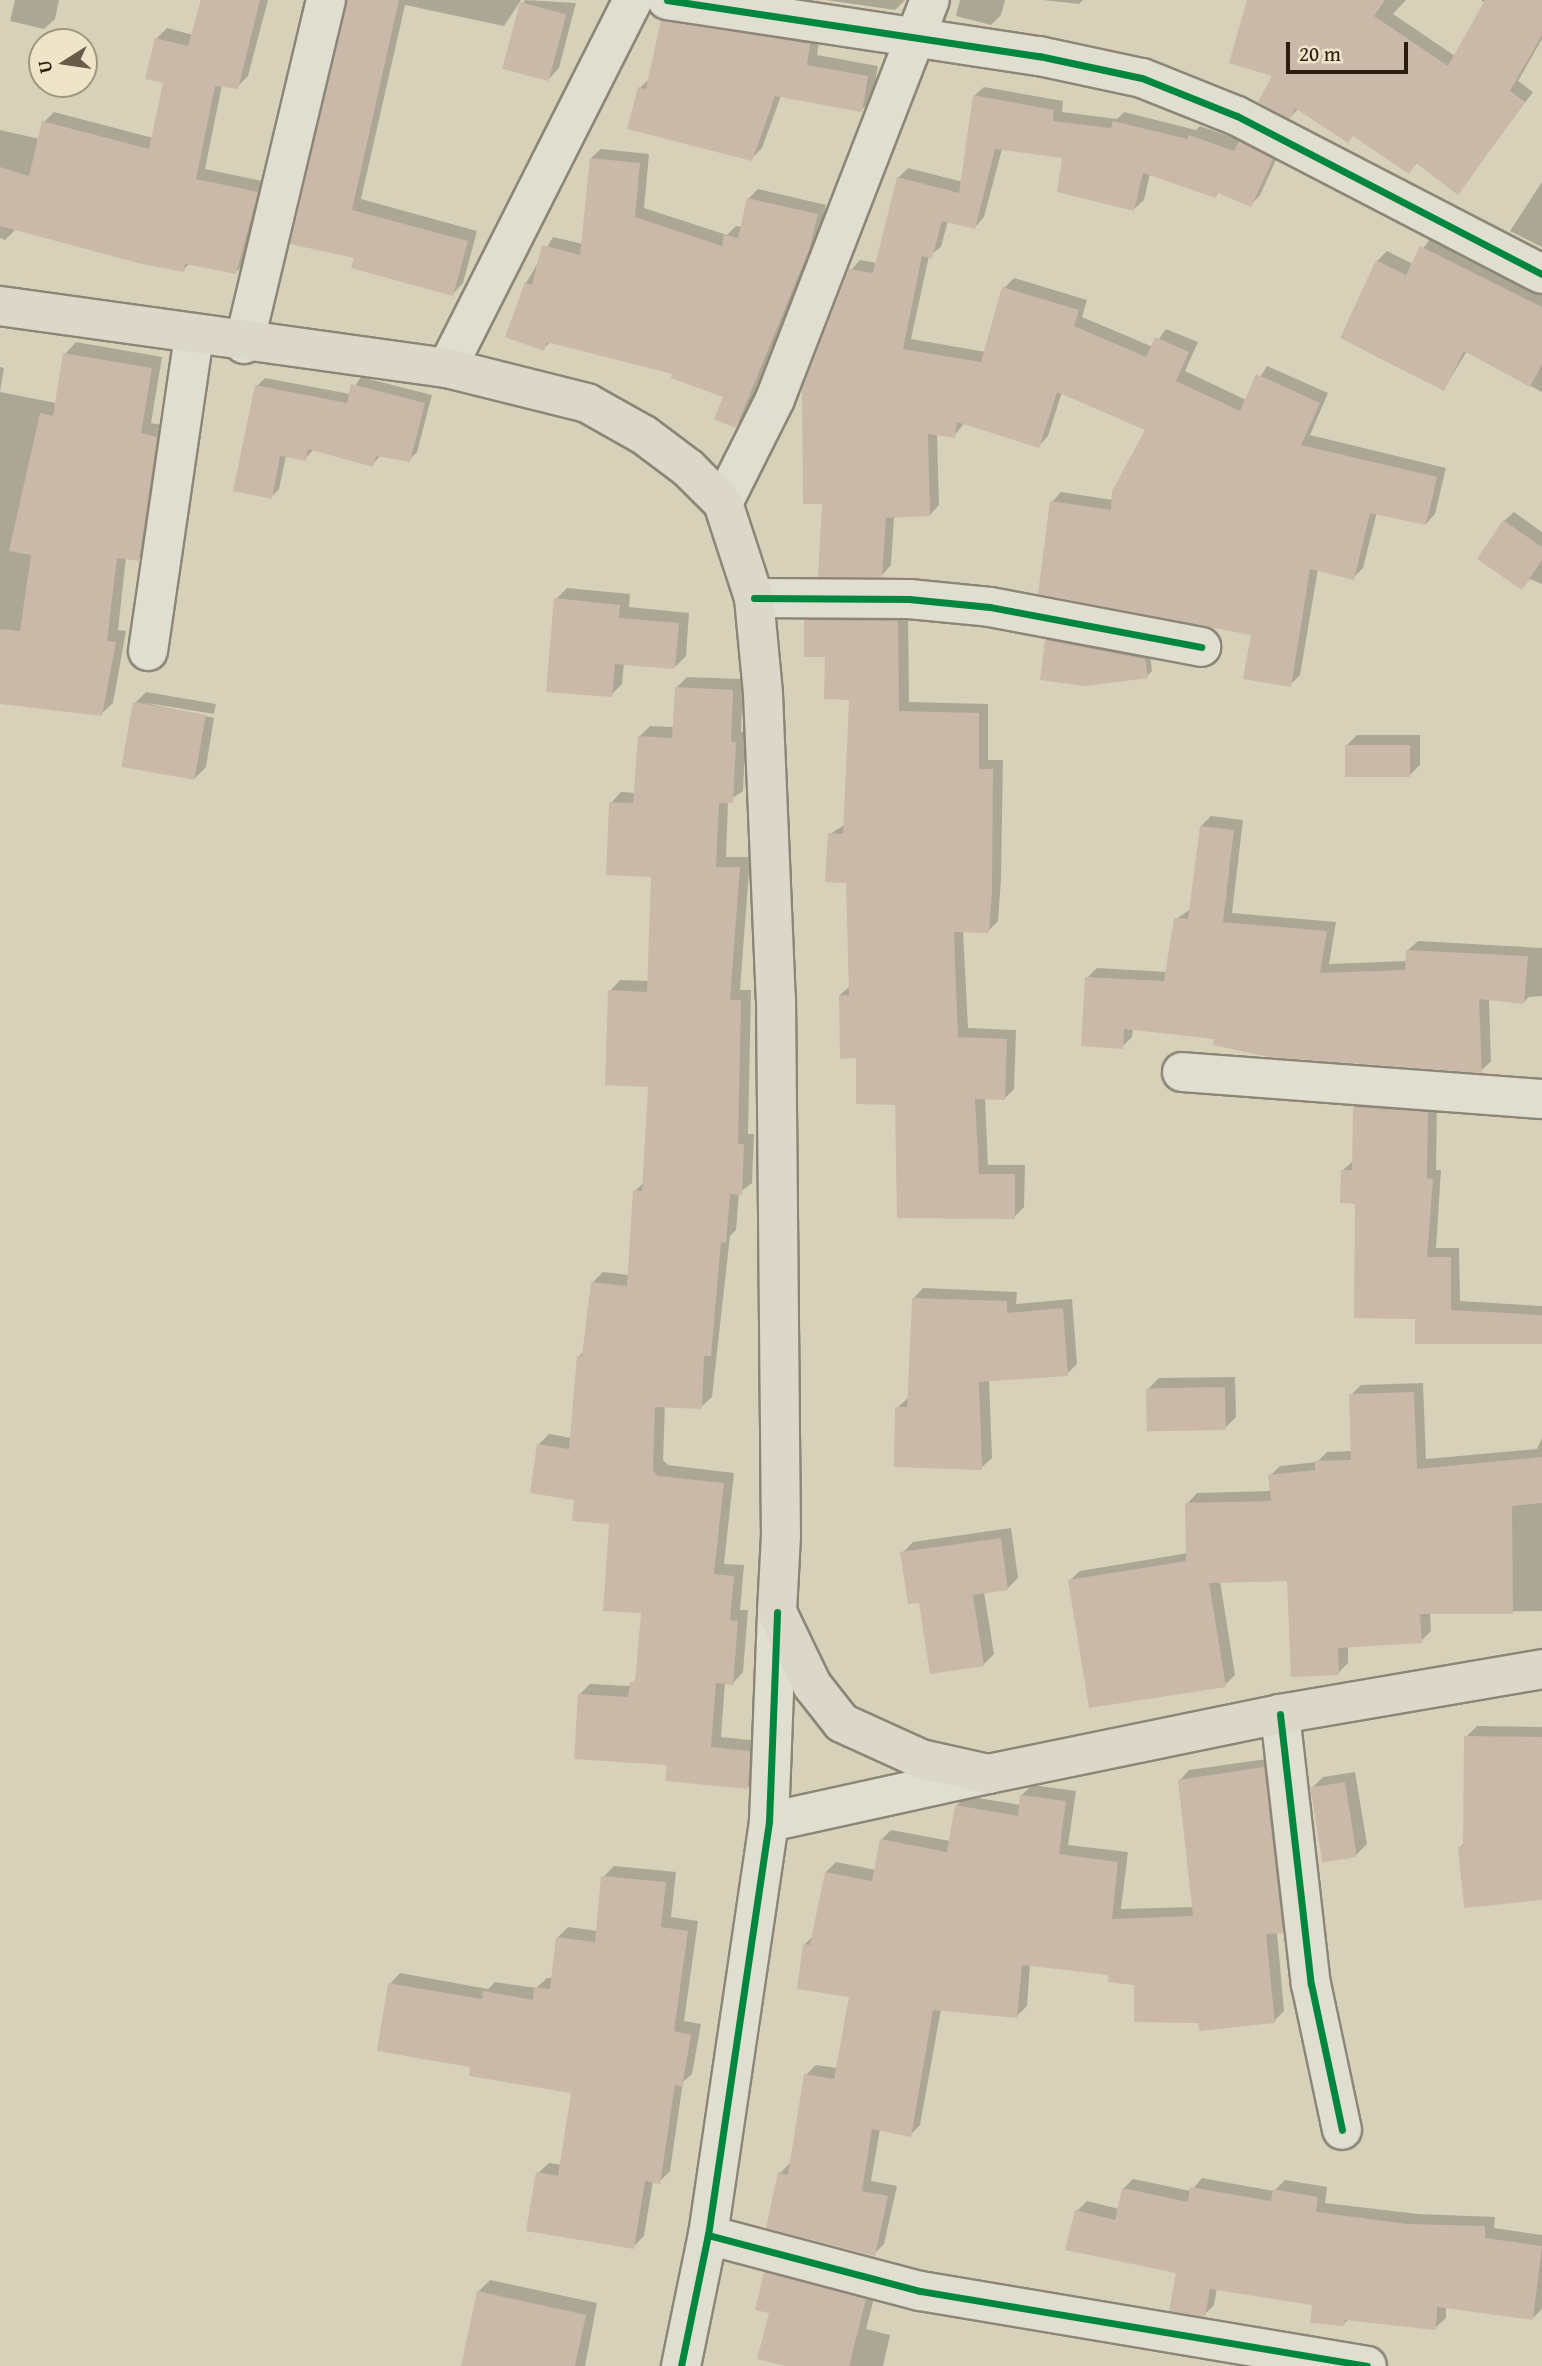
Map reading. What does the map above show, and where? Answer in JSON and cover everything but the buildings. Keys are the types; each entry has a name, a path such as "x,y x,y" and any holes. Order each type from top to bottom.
{"main road":[{"path":"0,306 244,344 447,368 587,403 644,435 688,468 723,503 754,598 776,998 781,1535 777,1612 806,1675 842,1723 921,1759 988,1774 1280,1714 1542,1669"}],"street":[{"path":"244,344 326,0"},
{"path":"447,368 633,0"},
{"path":"667,0 1039,56 1142,78 1237,116 1542,274"},
{"path":"723,503 775,399 930,0"},
{"path":"148,651 194,335"},
{"path":"754,598 909,599 990,607 1200,647"},
{"path":"1182,1072 1542,1099"},
{"path":"681,2366 708,2235 769,1822 777,1612"},
{"path":"1280,1714 1311,1983 1342,2130"},
{"path":"769,1822 988,1774"},
{"path":"708,2235 920,2291 1367,2366"}],"cycle path":[{"path":"667,0 1039,56 1142,78 1237,116 1542,274"},
{"path":"754,598 909,599 990,607 1201,647"},
{"path":"681,2366 708,2235 769,1822 777,1612"},
{"path":"1280,1714 1311,1984 1342,2130"},
{"path":"708,2235 920,2291 1367,2366"}]}
